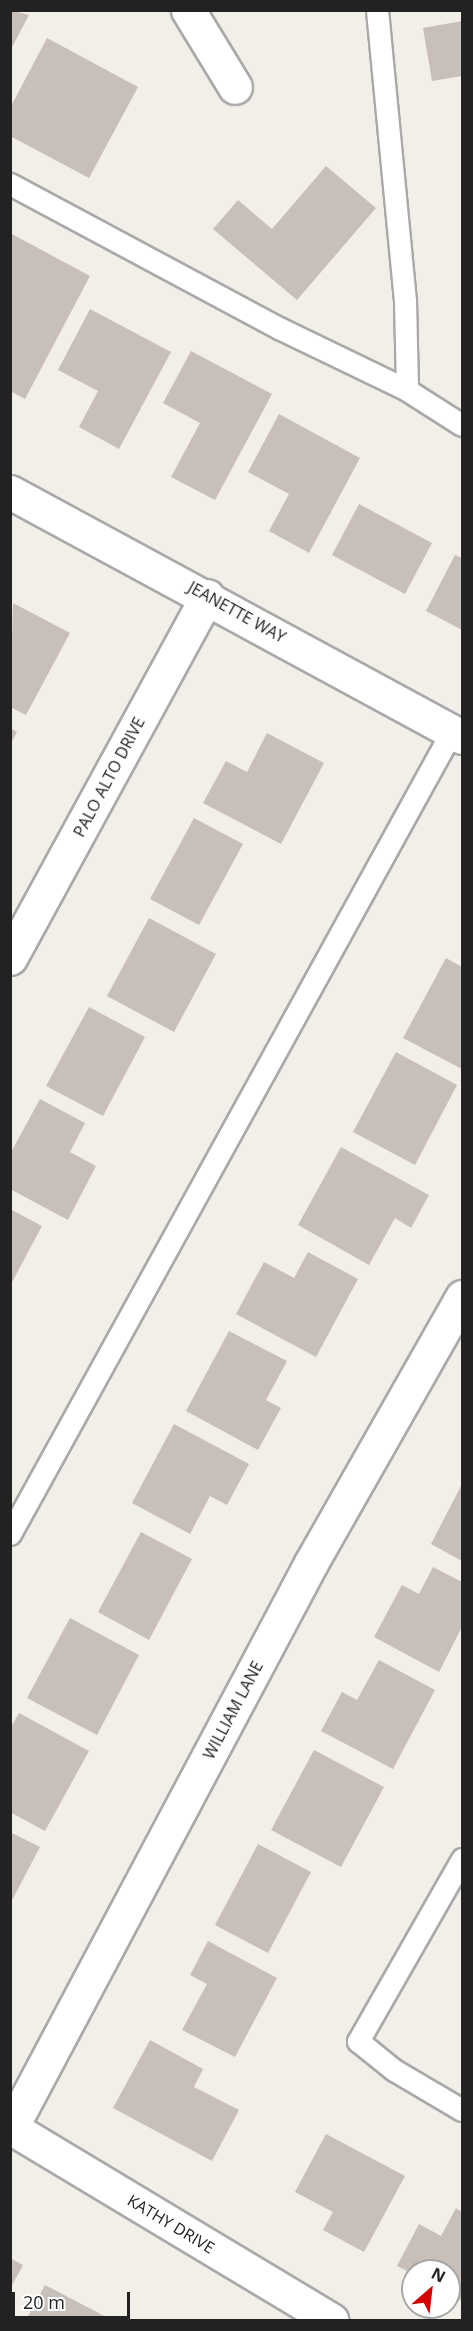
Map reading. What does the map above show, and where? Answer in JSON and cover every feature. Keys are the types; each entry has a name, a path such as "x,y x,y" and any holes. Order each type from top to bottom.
{"street":[{"path":"188,10 235,87"},
{"name":"JEANETTE WAY","path":"10,492 207,596 457,734"},
{"name":"PALO ALTO DRIVE","path":"10,958 207,596"},
{"name":"WILLIAM LANE","path":"11,2127 311,1563 462,1297"},
{"name":"KATHY DRIVE","path":"11,2127 331,2320"}],"lane":[{"path":"376,10 405,300 407,390"},
{"path":"10,184 279,328 407,390 462,425"},
{"path":"10,1534 457,734"},
{"path":"462,1859 358,2041 394,2070 462,2110"}],"building":[{"path":"10,10 29,15 10,51"},
{"path":"462,21 462,76 432,81 423,28"},
{"path":"47,38 138,87 89,178 10,136 10,108"},
{"path":"326,166 376,208 297,300 213,229 238,200 272,229"},
{"path":"10,233 90,276 25,399 10,391"},
{"path":"90,309 171,352 119,449 79,427 98,391 58,370"},
{"path":"191,351 272,394 215,500 171,477 200,423 163,403"},
{"path":"279,414 360,458 309,553 269,531 289,494 248,472"},
{"path":"359,504 432,543 405,594 332,555"},
{"path":"455,555 462,558 462,630 426,611"},
{"path":"13,603 70,633 26,715 10,707"},
{"path":"10,728 17,732 10,745"},
{"path":"267,733 324,763 281,844 203,803 226,761 247,772"},
{"path":"194,818 243,844 199,925 150,899"},
{"path":"149,918 216,954 174,1032 107,996"},
{"path":"446,958 462,967 462,1069 403,1038"},
{"path":"89,1007 145,1037 103,1116 46,1086"},
{"path":"396,1052 457,1085 415,1165 353,1132"},
{"path":"40,1099 85,1123 70,1152 96,1166 68,1220 10,1189 10,1154"},
{"path":"341,1147 429,1195 411,1228 395,1218 369,1265 298,1225"},
{"path":"10,1209 42,1226 10,1286"},
{"path":"308,1252 358,1279 316,1357 236,1314 264,1262 294,1278"},
{"path":"229,1331 287,1361 266,1400 281,1408 258,1450 186,1411"},
{"path":"174,1424 249,1464 227,1505 210,1496 190,1534 132,1503"},
{"path":"462,1484 462,1561 431,1544"},
{"path":"141,1532 192,1559 149,1640 98,1612"},
{"path":"433,1567 462,1582 462,1627 439,1672 374,1637 402,1585 419,1594"},
{"path":"70,1618 139,1655 97,1735 27,1698"},
{"path":"379,1660 435,1690 393,1769 321,1731 342,1692 357,1700"},
{"path":"19,1713 89,1751 45,1831 10,1812 10,1729"},
{"path":"314,1750 384,1787 341,1867 271,1830"},
{"path":"10,1832 40,1847 10,1904"},
{"path":"258,1844 311,1872 268,1953 215,1925"},
{"path":"208,1941 277,1978 235,2057 182,2030 207,1984 190,1975"},
{"path":"150,2040 203,2069 194,2087 239,2110 212,2161 113,2108"},
{"path":"326,2134 405,2176 364,2252 323,2230 333,2212 295,2192"},
{"path":"456,2208 462,2212 462,2301 461,2259 401,2259 401,2268 397,2266 419,2224 441,2236"},
{"path":"10,2258 23,2265 10,2289"},
{"path":"45,2285 112,2320 26,2320"}]}
